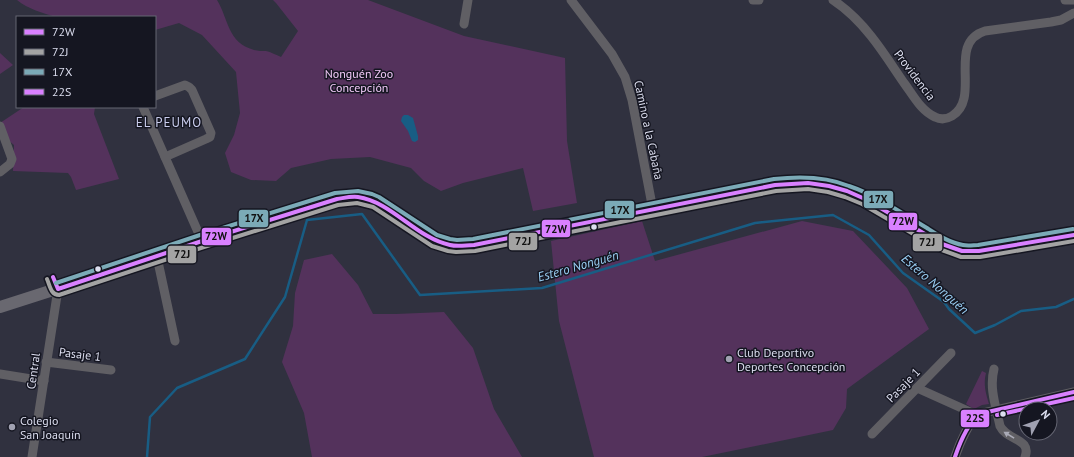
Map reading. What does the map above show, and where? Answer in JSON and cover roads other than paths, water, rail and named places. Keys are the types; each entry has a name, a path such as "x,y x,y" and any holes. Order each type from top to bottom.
{"main road":[{"path":"0,307 157,257 202,241 337,199 351,197 364,198 376,202 428,237 441,243 457,246 474,245 775,185 796,183 808,183 833,187 856,194 942,244 962,251 979,251 1074,235"}],"street":[{"path":"464,24 468,0"},
{"name":"Camino a la Cabaña","path":"571,0 612,54 625,77 632,100 654,210"},
{"path":"754,0 759,0"},
{"name":"Providencia","path":"833,0 849,12 864,27 921,106 934,117 943,119 956,113 963,103 967,51 970,41 977,34 985,31 1061,20 1074,13"},
{"path":"1065,0 1074,0"},
{"path":"156,96 185,85 189,86 211,133 210,137 206,139 164,156"},
{"path":"143,108 202,241"},
{"path":"0,126 12,159 10,164 0,172"},
{"path":"157,257 175,341"},
{"name":"Central","path":"32,457 58,289"},
{"name":"Pasaje 1","path":"872,434 950,353"},
{"name":"Pasaje 1","path":"46,362 111,370"},
{"path":"994,369 992,385 1000,426 1002,431 1006,434 1022,442 1026,447 1025,457"},
{"path":"0,374 44,381"},
{"path":"917,388 977,415"},
{"path":"955,457 964,436 977,415 996,409 1074,392"}],"water":[{"path":"404,115 408,115 413,118 418,136 418,140 415,142 412,141 408,131 401,121"}],"waterway":[{"name":"Estero Nonguén","path":"147,457 150,417 177,388 245,359 285,297 307,220 362,214 420,295 542,288 755,223 833,215 869,235 903,273 944,302 949,309 975,333 995,325 1021,311 1056,307 1074,299"}],"place":[{"name":"Club Deportivo Deportes Concepción","path":"729,359"},
{"name":"Colegio San Joaquín","path":"12,427"}],"district":[{"name":"EL PEUMO","path":"169,122"}],"park label":[{"name":"Nonguén Zoo Concepción","path":"359,80"}]}
